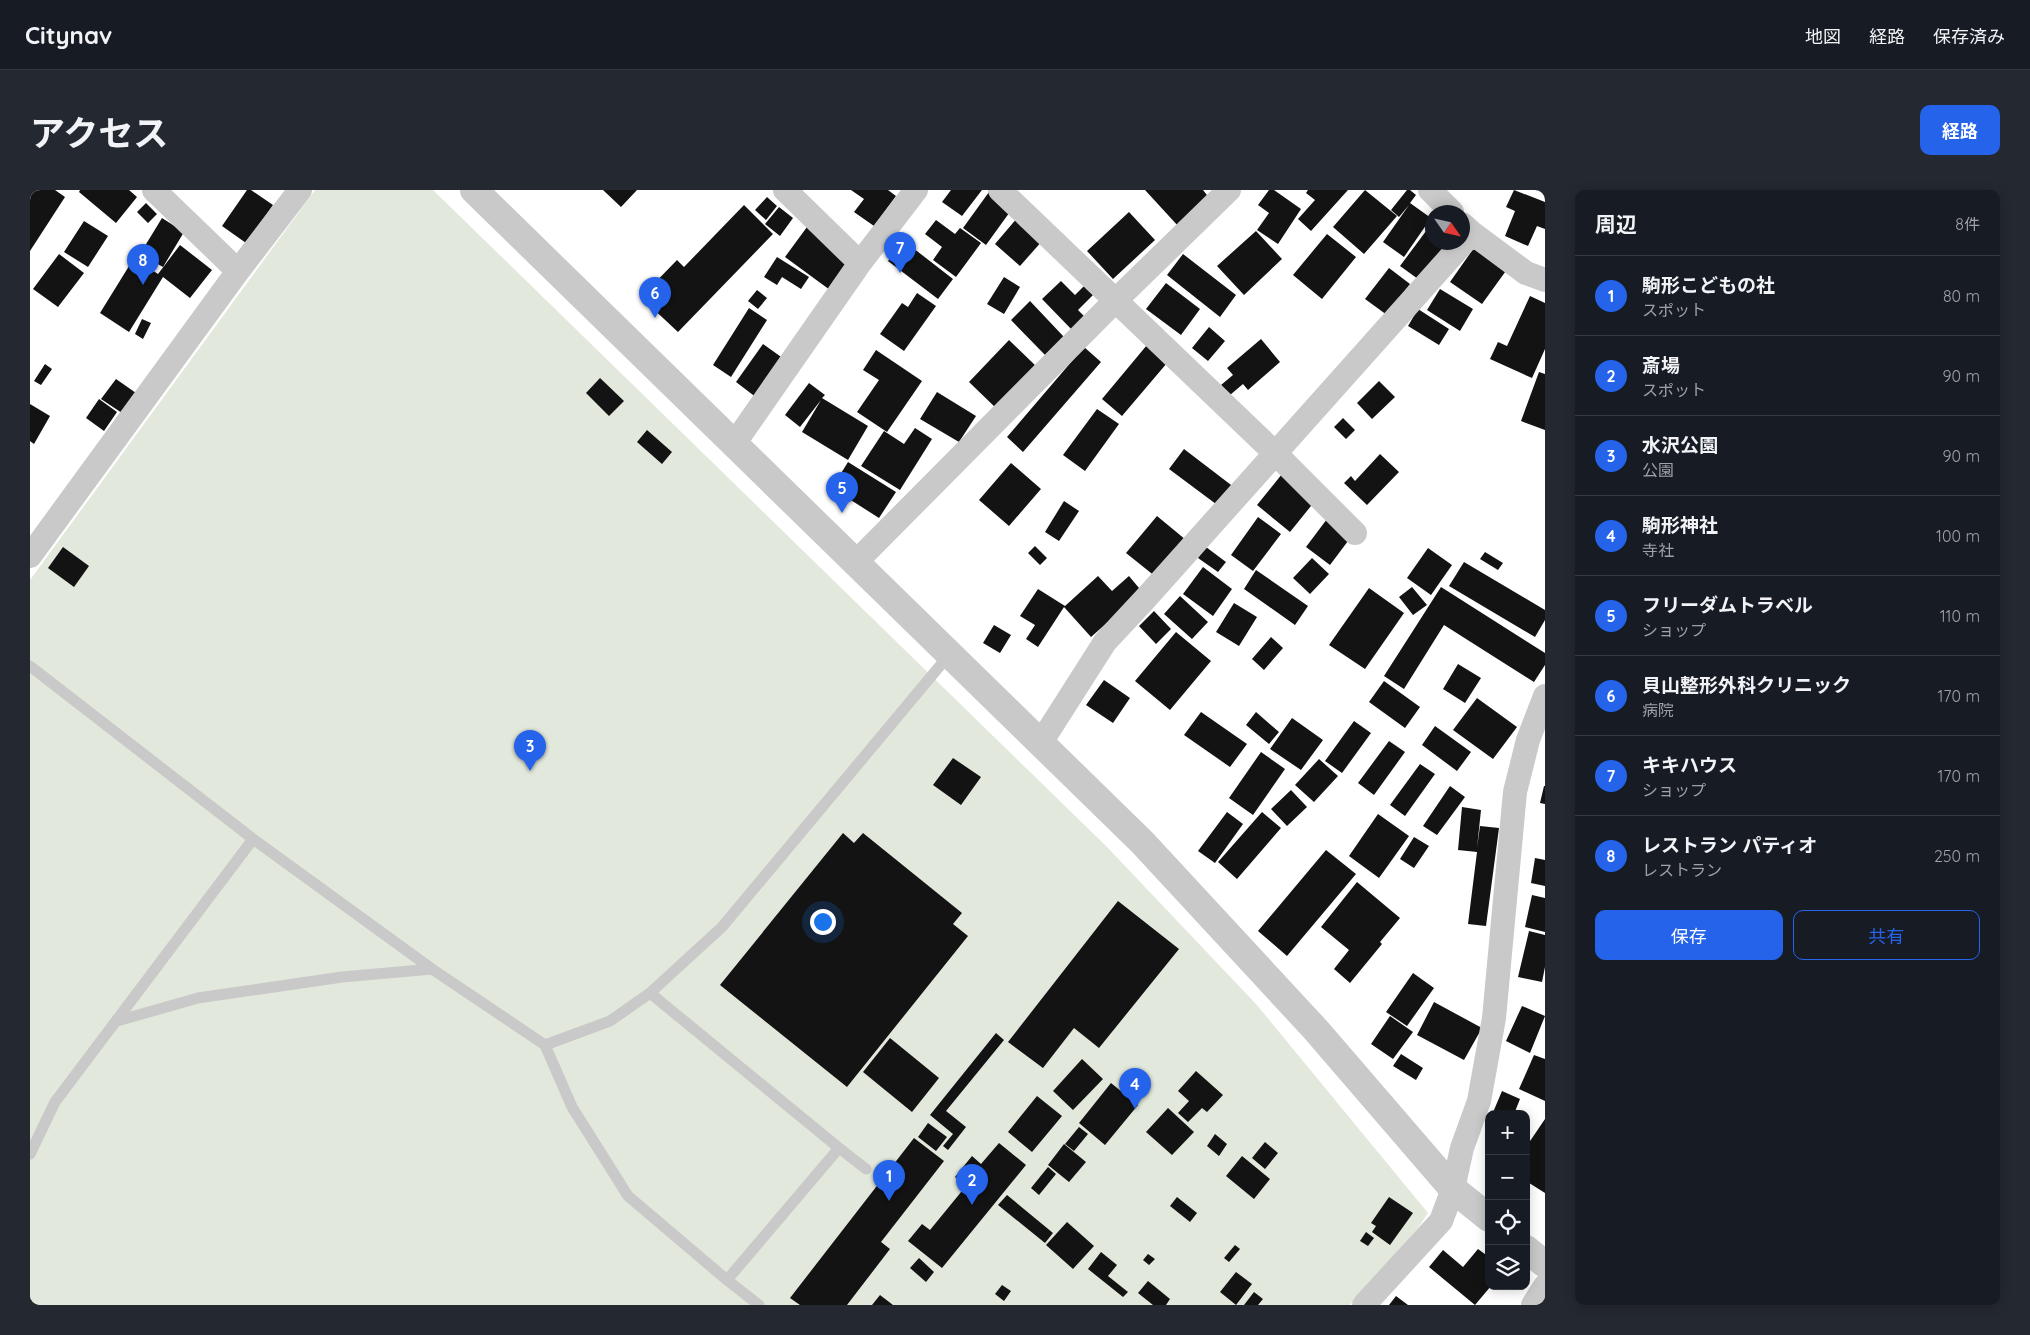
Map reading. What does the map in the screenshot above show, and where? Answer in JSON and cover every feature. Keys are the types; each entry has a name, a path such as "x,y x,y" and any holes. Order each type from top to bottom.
{"street":[{"path":"154,190 238,271"},
{"path":"30,556 238,271 300,190"},
{"path":"474,190 1148,849 1316,1030 1453,1188 1485,1215"},
{"path":"785,190 860,263"},
{"path":"734,444 860,263 916,190"},
{"path":"1000,190 1276,454 1355,533"},
{"path":"855,563 1228,190"},
{"path":"1430,190 1445,205"},
{"path":"1470,230 1526,273 1545,280"},
{"path":"1040,744 1105,642 1276,454 1448,250"},
{"path":"1364,1305 1442,1221 1453,1188 1462,1148 1479,1101 1494,1018 1515,792 1528,740 1545,696"},
{"path":"1530,1252 1545,1264"},
{"path":"1533,1305 1545,1286"}],"lane":[{"path":"544,1045 610,1021 650,993 722,927 950,655"},
{"path":"30,666 253,839 432,969 544,1045 572,1106 628,1196 759,1305"},
{"path":"30,1154 54,1102 253,839"},
{"path":"117,1021 198,998 342,977 432,969"},
{"path":"650,993 866,1169"},
{"path":"727,1280 839,1148"}],"shaded area":[{"path":"315,190 433,190 1107,847 1256,1004 1428,1213 1418,1228 1350,1305 30,1305 30,580"}],"building":[{"path":"30,190 55,190 65,197 30,251"},
{"path":"80,190 129,190 137,197 116,223 79,192"},
{"path":"247,190 251,190 273,205 246,243 222,226"},
{"path":"603,190 637,190 621,207"},
{"path":"851,190 888,190 896,196 874,226 854,212 864,199"},
{"path":"951,190 982,190 962,216 942,202"},
{"path":"1145,190 1203,190 1210,199 1179,227"},
{"path":"1269,190 1274,190 1301,209 1278,244 1257,230 1269,213 1258,205"},
{"path":"1308,190 1348,190 1311,231 1298,219 1315,200 1306,193"},
{"path":"1365,190 1397,216 1364,254 1333,227"},
{"path":"1407,190 1410,190 1416,195 1410,203 1425,214 1425,227 1404,257 1383,242 1409,205 1399,217 1391,210"},
{"path":"1514,190 1545,202 1545,229 1537,226 1528,246 1505,236 1515,211 1506,207"},
{"path":"989,192 1012,209 986,245 963,228"},
{"path":"767,197 777,206 766,220 755,210"},
{"path":"146,203 157,214 148,223 137,212"},
{"path":"744,205 773,234 678,332 648,304 660,292 649,302 643,295 677,260 684,267"},
{"path":"779,207 793,218 780,236 765,224"},
{"path":"1129,212 1155,240 1113,279 1087,251"},
{"path":"1018,217 1043,240 1020,266 995,244"},
{"path":"162,218 184,232 163,267 140,254"},
{"path":"936,220 955,234 960,228 981,243 956,277 933,260 942,247 925,234"},
{"path":"84,221 108,236 88,267 64,252"},
{"path":"807,227 852,259 830,290 785,257"},
{"path":"1256,231 1282,259 1244,295 1217,266"},
{"path":"1425,232 1425,250 1449,250 1425,284 1400,266"},
{"path":"1327,234 1356,257 1322,299 1293,275"},
{"path":"904,241 953,279 938,299 888,261"},
{"path":"180,245 212,270 190,298 163,277 129,332 100,313 134,258 158,274"},
{"path":"1476,245 1508,268 1482,304 1450,282"},
{"path":"59,254 84,273 58,307 33,289"},
{"path":"1183,254 1236,295 1220,317 1167,275"},
{"path":"777,257 809,277 801,289 782,277 777,285 764,277"},
{"path":"1389,268 1410,284 1387,315 1365,299"},
{"path":"1004,277 1020,287 1004,314 987,304"},
{"path":"1061,281 1075,295 1088,282 1097,291 1078,310 1087,319 1074,332 1042,299"},
{"path":"1166,283 1200,309 1181,335 1146,309"},
{"path":"1440,289 1473,309 1460,331 1427,310"},
{"path":"757,290 767,298 758,309 748,301"},
{"path":"917,293 936,306 904,351 880,334 902,303 908,307"},
{"path":"1530,296 1545,303 1545,349 1532,378 1490,359 1498,342 1507,346"},
{"path":"1030,301 1064,337 1045,355 1011,320"},
{"path":"749,308 767,320 731,377 713,365"},
{"path":"1418,309 1449,329 1439,345 1408,326"},
{"path":"142,319 151,323 143,339 135,334"},
{"path":"1209,327 1225,341 1208,361 1192,348"},
{"path":"1261,339 1280,362 1248,390 1243,384 1230,395 1221,385 1233,375 1227,368"},
{"path":"1009,340 1038,368 998,410 969,382"},
{"path":"763,344 784,359 757,398 736,382"},
{"path":"1147,345 1167,363 1122,416 1102,399"},
{"path":"1084,347 1101,362 1023,452 1007,437"},
{"path":"876,350 922,381 887,432 857,412 879,380 863,370"},
{"path":"45,364 52,369 41,385 34,381"},
{"path":"1539,372 1545,374 1545,430 1521,421"},
{"path":"600,378 624,401 609,416 586,393"},
{"path":"116,379 136,393 122,413 101,399"},
{"path":"1379,381 1395,397 1372,419 1357,403"},
{"path":"809,383 825,395 822,398 868,426 848,460 802,432 821,400 800,427 785,415"},
{"path":"937,392 976,416 959,442 920,419"},
{"path":"99,399 117,412 104,431 86,418"},
{"path":"30,404 50,416 34,444 30,441"},
{"path":"1097,409 1119,424 1085,471 1063,455"},
{"path":"1343,418 1355,430 1346,439 1334,427"},
{"path":"915,428 932,439 900,490 861,466 884,431 904,444"},
{"path":"647,430 672,452 662,464 637,442"},
{"path":"1184,449 1235,488 1220,507 1169,469"},
{"path":"1380,454 1399,472 1367,505 1344,483 1351,476 1355,481"},
{"path":"848,462 896,492 879,518 832,488"},
{"path":"1011,463 1041,489 1009,526 979,500"},
{"path":"1282,474 1315,501 1290,532 1257,505"},
{"path":"1064,501 1079,511 1059,541 1045,532"},
{"path":"1157,516 1186,540 1156,577 1126,553"},
{"path":"1258,517 1281,534 1253,571 1231,555"},
{"path":"1327,519 1351,537 1330,565 1306,547"},
{"path":"1035,546 1047,558 1040,565 1028,553"},
{"path":"63,547 89,566 74,587 48,568"},
{"path":"1206,547 1226,562 1218,572 1198,558"},
{"path":"1428,548 1452,565 1431,595 1407,578"},
{"path":"1485,552 1503,563 1498,570 1480,559"},
{"path":"1312,558 1329,574 1310,594 1293,578"},
{"path":"1464,562 1545,610 1545,620 1535,637 1449,586"},
{"path":"1203,567 1232,589 1213,616 1183,594"},
{"path":"1256,570 1308,606 1295,625 1244,589"},
{"path":"1098,576 1112,591 1129,576 1144,594 1127,605 1091,637 1064,607 1038,647 1026,639 1035,625 1020,616 1038,589 1065,606"},
{"path":"1412,587 1427,605 1413,615 1399,597"},
{"path":"1441,587 1545,653 1545,665 1534,682 1444,625 1404,689 1384,676"},
{"path":"1369,588 1404,613 1365,669 1329,645"},
{"path":"1180,596 1208,622 1192,639 1164,614"},
{"path":"1234,603 1257,617 1239,646 1216,632"},
{"path":"1154,611 1171,629 1156,644 1139,626"},
{"path":"994,625 1011,635 1000,653 983,643"},
{"path":"1176,632 1211,661 1170,710 1135,681"},
{"path":"1271,637 1283,648 1264,670 1252,659"},
{"path":"1458,664 1481,678 1465,703 1443,689"},
{"path":"1104,680 1130,698 1113,723 1086,705"},
{"path":"1384,681 1420,707 1405,728 1369,702"},
{"path":"1477,698 1517,727 1493,759 1453,730"},
{"path":"1201,712 1247,744 1230,767 1184,735"},
{"path":"1256,712 1279,732 1269,744 1246,725"},
{"path":"1292,718 1323,740 1301,770 1270,749"},
{"path":"1354,721 1371,733 1342,773 1325,761"},
{"path":"1435,726 1471,752 1457,771 1422,745"},
{"path":"1389,741 1405,752 1374,795 1358,783"},
{"path":"1261,752 1285,769 1253,815 1229,798"},
{"path":"953,758 981,777 961,805 933,785"},
{"path":"1319,759 1338,776 1314,802 1295,785"},
{"path":"1420,764 1435,774 1405,816 1390,805"},
{"path":"1450,786 1465,797 1437,835 1423,826"},
{"path":"1545,786 1545,804 1540,803"},
{"path":"1291,790 1307,807 1287,826 1271,809"},
{"path":"1462,807 1481,810 1477,848 1480,826 1499,828 1486,926 1468,924 1477,852 1458,850"},
{"path":"1227,812 1243,824 1215,863 1198,851"},
{"path":"1262,812 1281,828 1237,879 1218,862"},
{"path":"1378,814 1409,836 1379,878 1349,856"},
{"path":"843,833 854,843 863,833 962,913 953,924 968,936 847,1087 720,985"},
{"path":"1414,837 1429,846 1414,868 1400,859"},
{"path":"1326,850 1356,874 1287,956 1258,931"},
{"path":"1535,858 1545,860 1545,886 1531,883"},
{"path":"1357,882 1400,918 1380,942 1382,944 1350,983 1334,969 1349,950 1321,927"},
{"path":"1532,895 1545,898 1545,932 1525,927"},
{"path":"1118,901 1179,949 1099,1048 1074,1028 1043,1068 1008,1042"},
{"path":"1529,931 1545,935 1545,967 1542,982 1518,977"},
{"path":"1413,973 1434,988 1407,1026 1386,1012"},
{"path":"1434,1002 1482,1028 1464,1060 1417,1035"},
{"path":"1522,1006 1545,1016 1530,1053 1506,1041"},
{"path":"1390,1016 1413,1032 1393,1059 1371,1044"},
{"path":"996,1033 1004,1040 946,1111 966,1127 948,1150 943,1146 953,1134 930,1115"},
{"path":"890,1038 939,1078 912,1112 863,1072"},
{"path":"1401,1054 1423,1068 1416,1080 1393,1066"},
{"path":"1534,1055 1545,1059 1545,1101 1519,1089"},
{"path":"1082,1059 1103,1079 1073,1110 1053,1091"},
{"path":"1196,1071 1223,1095 1207,1112 1202,1108 1188,1122 1178,1113 1189,1101 1178,1091"},
{"path":"1111,1083 1138,1105 1105,1145 1079,1123"},
{"path":"1502,1091 1520,1099 1516,1110 1494,1110"},
{"path":"1037,1096 1062,1116 1032,1152 1008,1132"},
{"path":"1168,1108 1194,1132 1172,1155 1146,1132"},
{"path":"1545,1119 1545,1193 1530,1184 1530,1141"},
{"path":"928,1123 947,1137 936,1151 918,1137"},
{"path":"1079,1127 1088,1134 1074,1151 1065,1144"},
{"path":"1215,1134 1227,1144 1219,1156 1207,1146"},
{"path":"914,1138 944,1161 881,1242 890,1249 847,1305 800,1305 790,1298"},
{"path":"1265,1142 1278,1153 1265,1169 1252,1158"},
{"path":"999,1143 1026,1165 942,1268 908,1241 922,1224 930,1230 966,1186 955,1177 972,1156 981,1164"},
{"path":"1064,1144 1086,1162 1069,1182 1048,1165"},
{"path":"1242,1156 1270,1179 1254,1199 1226,1176"},
{"path":"1048,1167 1056,1174 1039,1195 1031,1188"},
{"path":"1007,1195 1053,1233 1045,1243 998,1205"},
{"path":"1177,1197 1197,1213 1190,1222 1170,1206"},
{"path":"1389,1197 1413,1213 1390,1245 1372,1232 1376,1226 1371,1223"},
{"path":"1067,1222 1094,1246 1073,1269 1046,1245"},
{"path":"1366,1232 1374,1238 1368,1246 1360,1241"},
{"path":"1235,1245 1240,1249 1229,1262 1224,1258"},
{"path":"1478,1249 1485,1254 1485,1290 1488,1290 1475,1305 1429,1267 1443,1250 1463,1267"},
{"path":"1101,1252 1117,1265 1108,1276 1128,1292 1123,1297 1088,1269"},
{"path":"1148,1254 1155,1259 1149,1265 1143,1260"},
{"path":"919,1258 934,1272 926,1282 910,1268"},
{"path":"1236,1272 1252,1284 1236,1305 1220,1292"},
{"path":"1148,1281 1170,1299 1166,1305 1153,1305 1138,1293"},
{"path":"1002,1285 1011,1291 1004,1301 995,1294"},
{"path":"1254,1292 1263,1299 1258,1305 1244,1305"},
{"path":"880,1295 893,1305 872,1305"},
{"path":"1396,1296 1408,1305 1389,1305"}],"place":[{"name":"キキハウス","path":"900,273"},
{"name":"レストラン パティオ","path":"143,285"},
{"name":"貝山整形外科クリニック","path":"655,318"},
{"name":"フリーダムトラベル","path":"842,513"},
{"name":"水沢公園","path":"530,771"},
{"name":"駒形神社","path":"1135,1109"},
{"name":"駒形こどもの社","path":"889,1201"},
{"name":"斎場","path":"972,1205"}]}
